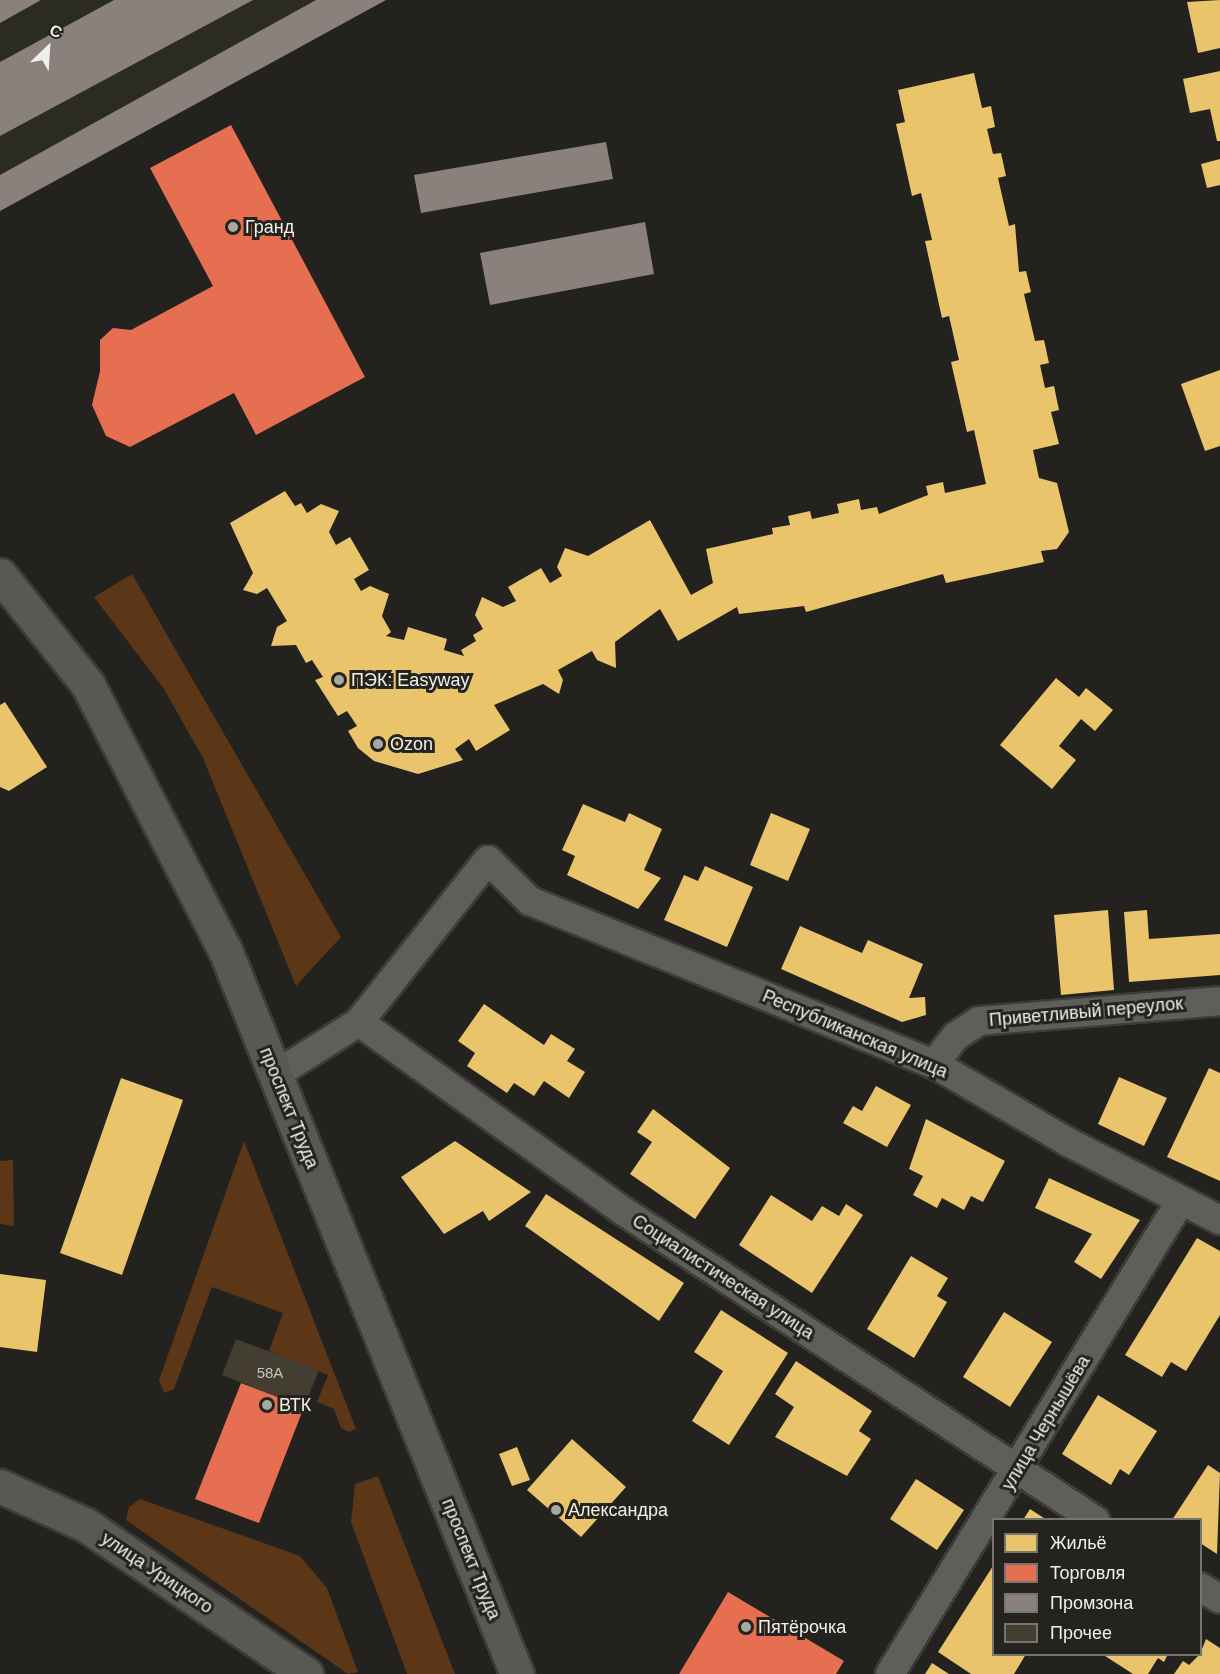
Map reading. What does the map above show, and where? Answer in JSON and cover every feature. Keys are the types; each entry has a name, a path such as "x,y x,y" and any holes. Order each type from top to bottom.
{"main road":[{"name":"проспект Труда","path":"0,575 88,685 218,935 517,1674"},
{"name":"улица Урицкого","path":"0,1486 86,1525 306,1674"}],"street":[{"name":"Республиканская улица","path":"359,1022 488,860 530,901 934,1064 1180,1202 1220,1220"},
{"name":"Приветливый переулок","path":"934,1064 956,1036 980,1021 1220,1000"},
{"path":"275,1075 359,1022"},
{"name":"Социалистическая улица","path":"359,1022 626,1213 1092,1518"},
{"name":"улица Чернышёва","path":"890,1674 1180,1202"},
{"path":"1202,1588 1220,1599"}],"shaded area":[{"path":"0,0 386,0 0,211"},
{"path":"132,574 341,937 296,986 203,758 164,689 94,597"},
{"path":"244,1141 356,1429 349,1432 341,1428 334,1409 317,1402 328,1375 269,1351 283,1313 212,1287 174,1389 164,1393 159,1380"},
{"path":"13,1160 14,1226 0,1224 0,1161"},
{"path":"378,1476 455,1674 407,1674 351,1522 355,1484"},
{"path":"140,1499 300,1556 327,1588 358,1672 348,1674 126,1520 129,1507"}],"building: Жильё":[{"path":"1220,0 1220,48 1198,53 1187,2"},
{"path":"1220,71 1220,141 1217,141 1210,109 1190,113 1183,79"},
{"path":"974,73 982,108 991,106 995,127 987,129 993,154 1001,153 1006,176 998,178 1009,226 1015,224 1019,272 1026,271 1031,292 1024,294 1035,341 1044,340 1049,363 1040,365 1045,388 1054,386 1059,410 1051,412 1059,444 1033,450 1039,478 1057,483 1069,532 1057,549 1041,551 1044,562 946,583 943,574 806,612 804,606 739,614 737,607 678,641 660,609 615,642 616,668 597,660 592,651 558,670 563,680 559,694 543,684 494,705 510,730 476,751 469,739 455,749 463,760 418,774 374,761 358,748 348,731 357,726 347,711 338,716 315,680 323,677 312,660 306,663 296,645 271,646 277,627 287,621 267,588 257,594 243,590 253,573 230,523 285,491 295,506 301,503 307,513 321,504 339,511 329,532 336,545 350,537 369,570 354,579 361,591 370,586 389,594 382,616 391,632 386,636 404,640 408,627 447,639 444,650 464,656 461,650 476,641 473,635 483,629 475,615 482,597 503,607 516,601 508,587 541,568 550,583 562,576 557,567 565,548 588,556 650,520 691,595 713,583 706,549 773,534 772,528 790,525 788,516 810,511 812,519 839,513 837,504 859,499 861,510 877,507 879,514 928,495 926,486 943,482 945,493 986,484 974,430 967,432 951,362 959,360 949,316 942,318 925,241 932,240 921,193 912,196 896,124 905,122 898,90"},
{"path":"1220,159 1220,185 1207,188 1201,164"},
{"path":"1220,370 1220,446 1205,451 1181,384"},
{"path":"1056,678 1079,697 1086,688 1113,710 1095,731 1081,719 1059,746 1076,760 1052,789 1000,745"},
{"path":"5,702 47,767 9,791 0,787 0,705"},
{"path":"583,804 625,822 629,813 662,829 644,870 661,878 638,909 567,875 575,856 562,850"},
{"path":"771,813 810,829 788,881 750,865"},
{"path":"705,866 753,887 727,947 664,920 684,875 698,881"},
{"path":"1108,910 1114,990 1061,995 1054,915"},
{"path":"1147,910 1149,939 1220,934 1220,975 1129,982 1124,912"},
{"path":"800,926 862,953 868,940 923,964 909,998 925,997 926,1015 902,1022 781,969"},
{"path":"484,1004 544,1045 551,1034 575,1049 567,1061 585,1072 569,1098 544,1081 534,1096 514,1083 507,1093 467,1066 475,1053 458,1041"},
{"path":"1209,1068 1220,1073 1220,1181 1167,1157"},
{"path":"1119,1077 1167,1098 1144,1146 1098,1124"},
{"path":"121,1078 183,1100 122,1275 60,1253"},
{"path":"876,1086 911,1105 887,1147 843,1123 853,1106 862,1111"},
{"path":"653,1109 730,1168 695,1219 630,1174 652,1142 637,1132"},
{"path":"926,1119 1005,1161 983,1202 971,1196 964,1210 942,1198 937,1208 913,1195 923,1176 909,1169"},
{"path":"455,1141 531,1192 489,1221 483,1211 444,1234 401,1177"},
{"path":"1049,1178 1140,1220 1101,1279 1074,1262 1092,1234 1035,1208"},
{"path":"546,1194 684,1283 659,1321 525,1226"},
{"path":"771,1195 812,1221 822,1206 839,1216 846,1204 863,1215 812,1293 739,1245"},
{"path":"1197,1238 1220,1251 1220,1315 1186,1371 1171,1362 1162,1377 1125,1355"},
{"path":"911,1256 948,1278 937,1296 947,1302 914,1358 867,1329"},
{"path":"0,1274 46,1280 37,1352 0,1347"},
{"path":"721,1310 788,1353 729,1445 692,1421 723,1371 694,1352"},
{"path":"1004,1312 1052,1342 1010,1407 963,1377"},
{"path":"796,1361 872,1411 859,1431 871,1439 847,1476 775,1437 794,1407 775,1394"},
{"path":"1098,1395 1157,1431 1129,1475 1120,1469 1111,1485 1062,1454"},
{"path":"572,1439 626,1487 581,1537 527,1490"},
{"path":"517,1447 530,1480 512,1486 499,1454"},
{"path":"1208,1465 1220,1473 1217,1554 1202,1544 1202,1518 1173,1518"},
{"path":"916,1479 964,1510 937,1550 890,1519"},
{"path":"1030,1509 1044,1518 1024,1518"},
{"path":"992,1568 992,1656 1025,1656 1014,1674 971,1674 938,1652"},
{"path":"1206,1639 1220,1648 1220,1674 1174,1674 1183,1661 1189,1665 1198,1656 1202,1656"},
{"path":"1105,1656 1167,1656 1164,1662 1158,1658 1148,1674 1133,1674"},
{"path":"932,1663 949,1674 925,1674"}],"building: Торговля":[{"name":"Гранд","path":"231,125 365,377 256,435 234,393 130,447 106,436 92,405 100,371 100,340 113,328 131,330 213,286 150,168"},
{"path":"241,1383 304,1407 259,1523 195,1499"},
{"name":"Пятёрочка","path":"728,1592 844,1661 836,1674 679,1674"}],"building: Промзона":[{"path":"0,0 41,0 0,23"},
{"path":"114,0 253,0 0,136 0,62"},
{"path":"316,0 386,0 0,211 0,175"},
{"path":"606,142 613,179 421,213 414,175"},
{"path":"645,222 654,274 490,305 480,253"}],"building: Прочее":[{"path":"236,1339 319,1370 304,1407 222,1375"}],"place":[{"name":"Гранд","path":"233,227"},
{"name":"ПЭК: Easyway","path":"339,680"},
{"name":"Ozon","path":"378,744"},
{"name":"ВТК","path":"267,1405"},
{"name":"Александра","path":"556,1510"},
{"name":"Пятёрочка","path":"746,1627"}]}
